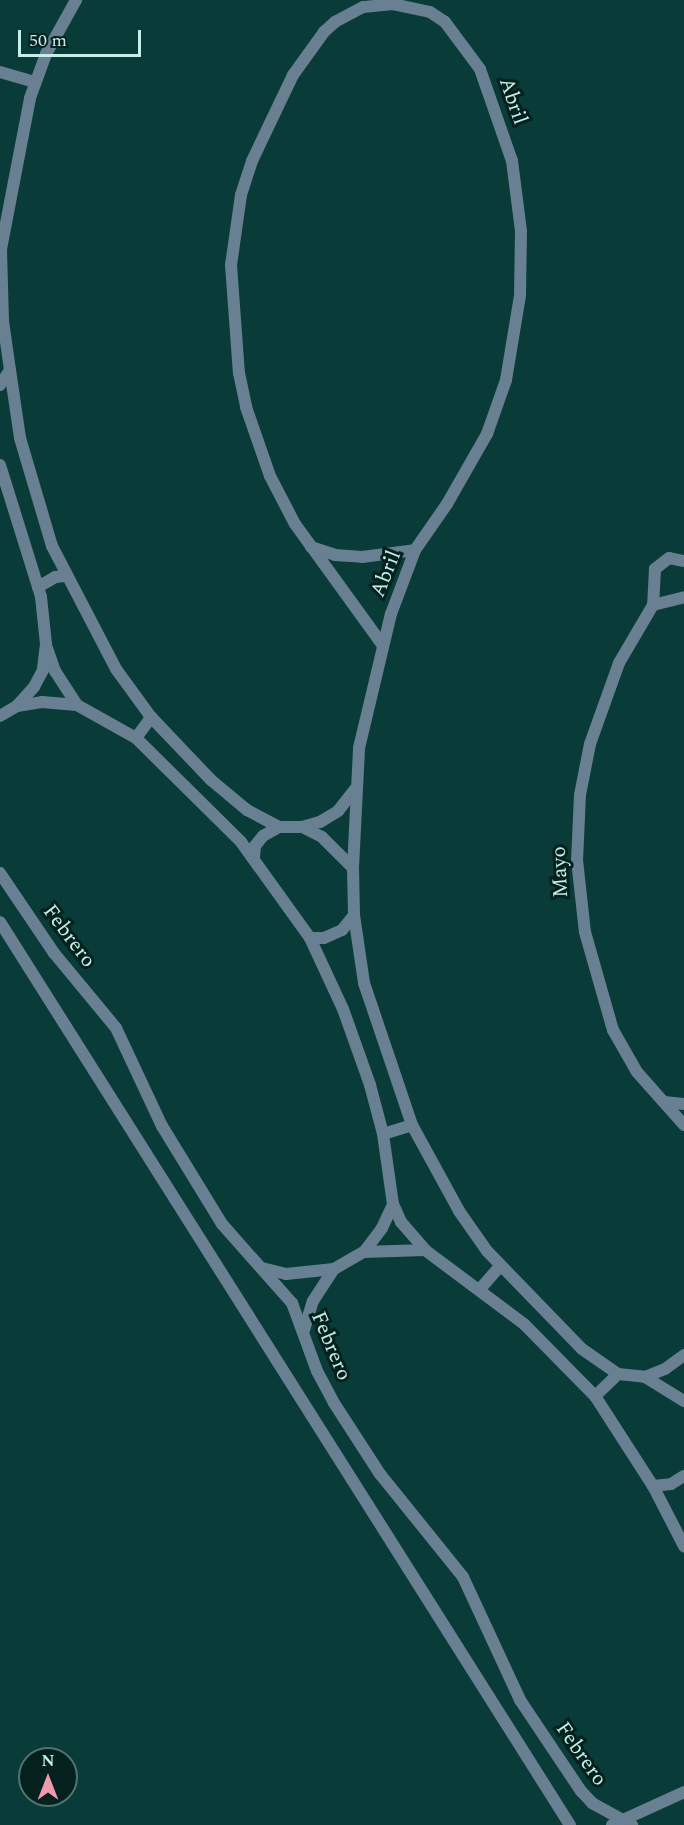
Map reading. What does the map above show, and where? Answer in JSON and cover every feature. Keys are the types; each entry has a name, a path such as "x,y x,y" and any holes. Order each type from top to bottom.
{"street":[{"path":"76,0 35,82 1,250 2,319 9,370 29,473 65,576 116,669 151,717 211,780 247,810 279,827 302,827 320,822 338,811 356,788"},
{"name":"Abril","path":"382,644 283,505 246,407 232,309 235,227 252,161 277,105 308,52 324,32 347,15 363,7 393,4 430,12 445,22 480,69 512,161 521,241 518,323 499,404 469,468 415,550 382,644 363,723 356,788 353,868 354,915 364,983 411,1125 459,1211 500,1266 582,1349 618,1374"},
{"path":"0,72 35,82"},
{"path":"0,385 9,370"},
{"path":"0,465 38,587 46,644 55,671 77,705"},
{"path":"311,547 335,555 362,557 415,550"},
{"path":"684,561 669,558 655,569 653,605 684,597"},
{"path":"38,587 55,577 65,576"},
{"name":"Mayo","path":"653,605 624,652 590,744 580,795 577,860 585,932 603,1003 623,1050 684,1125"},
{"path":"0,716 16,706 34,687 43,670 46,644"},
{"path":"16,706 42,702 77,705 136,738 216,813 254,858 310,938 344,1009 383,1134 393,1204 409,1235 425,1250 481,1288 524,1324 595,1396 653,1486 684,1546"},
{"path":"136,738 151,717"},
{"path":"254,858 255,846 263,836 279,827"},
{"path":"302,827 322,837 353,868"},
{"name":"Febrero","path":"0,873 54,952 116,1028 162,1126 227,1230 292,1303 304,1330 317,1371 361,1448 463,1577 520,1700 581,1791 616,1822 632,1825"},
{"path":"310,938 324,938 342,930 354,915"},
{"path":"0,922 570,1825"},
{"path":"664,1102 684,1104"},
{"path":"383,1134 411,1125"},
{"path":"261,1268 286,1274 334,1269 364,1252 382,1228 393,1204"},
{"path":"364,1252 425,1250"},
{"path":"481,1288 500,1266"},
{"path":"304,1330 313,1301 334,1269"},
{"path":"645,1377 665,1369 684,1354"},
{"path":"595,1396 618,1374 645,1377 684,1401"},
{"path":"653,1486 671,1484 684,1476"},
{"path":"616,1822 684,1792"}]}
